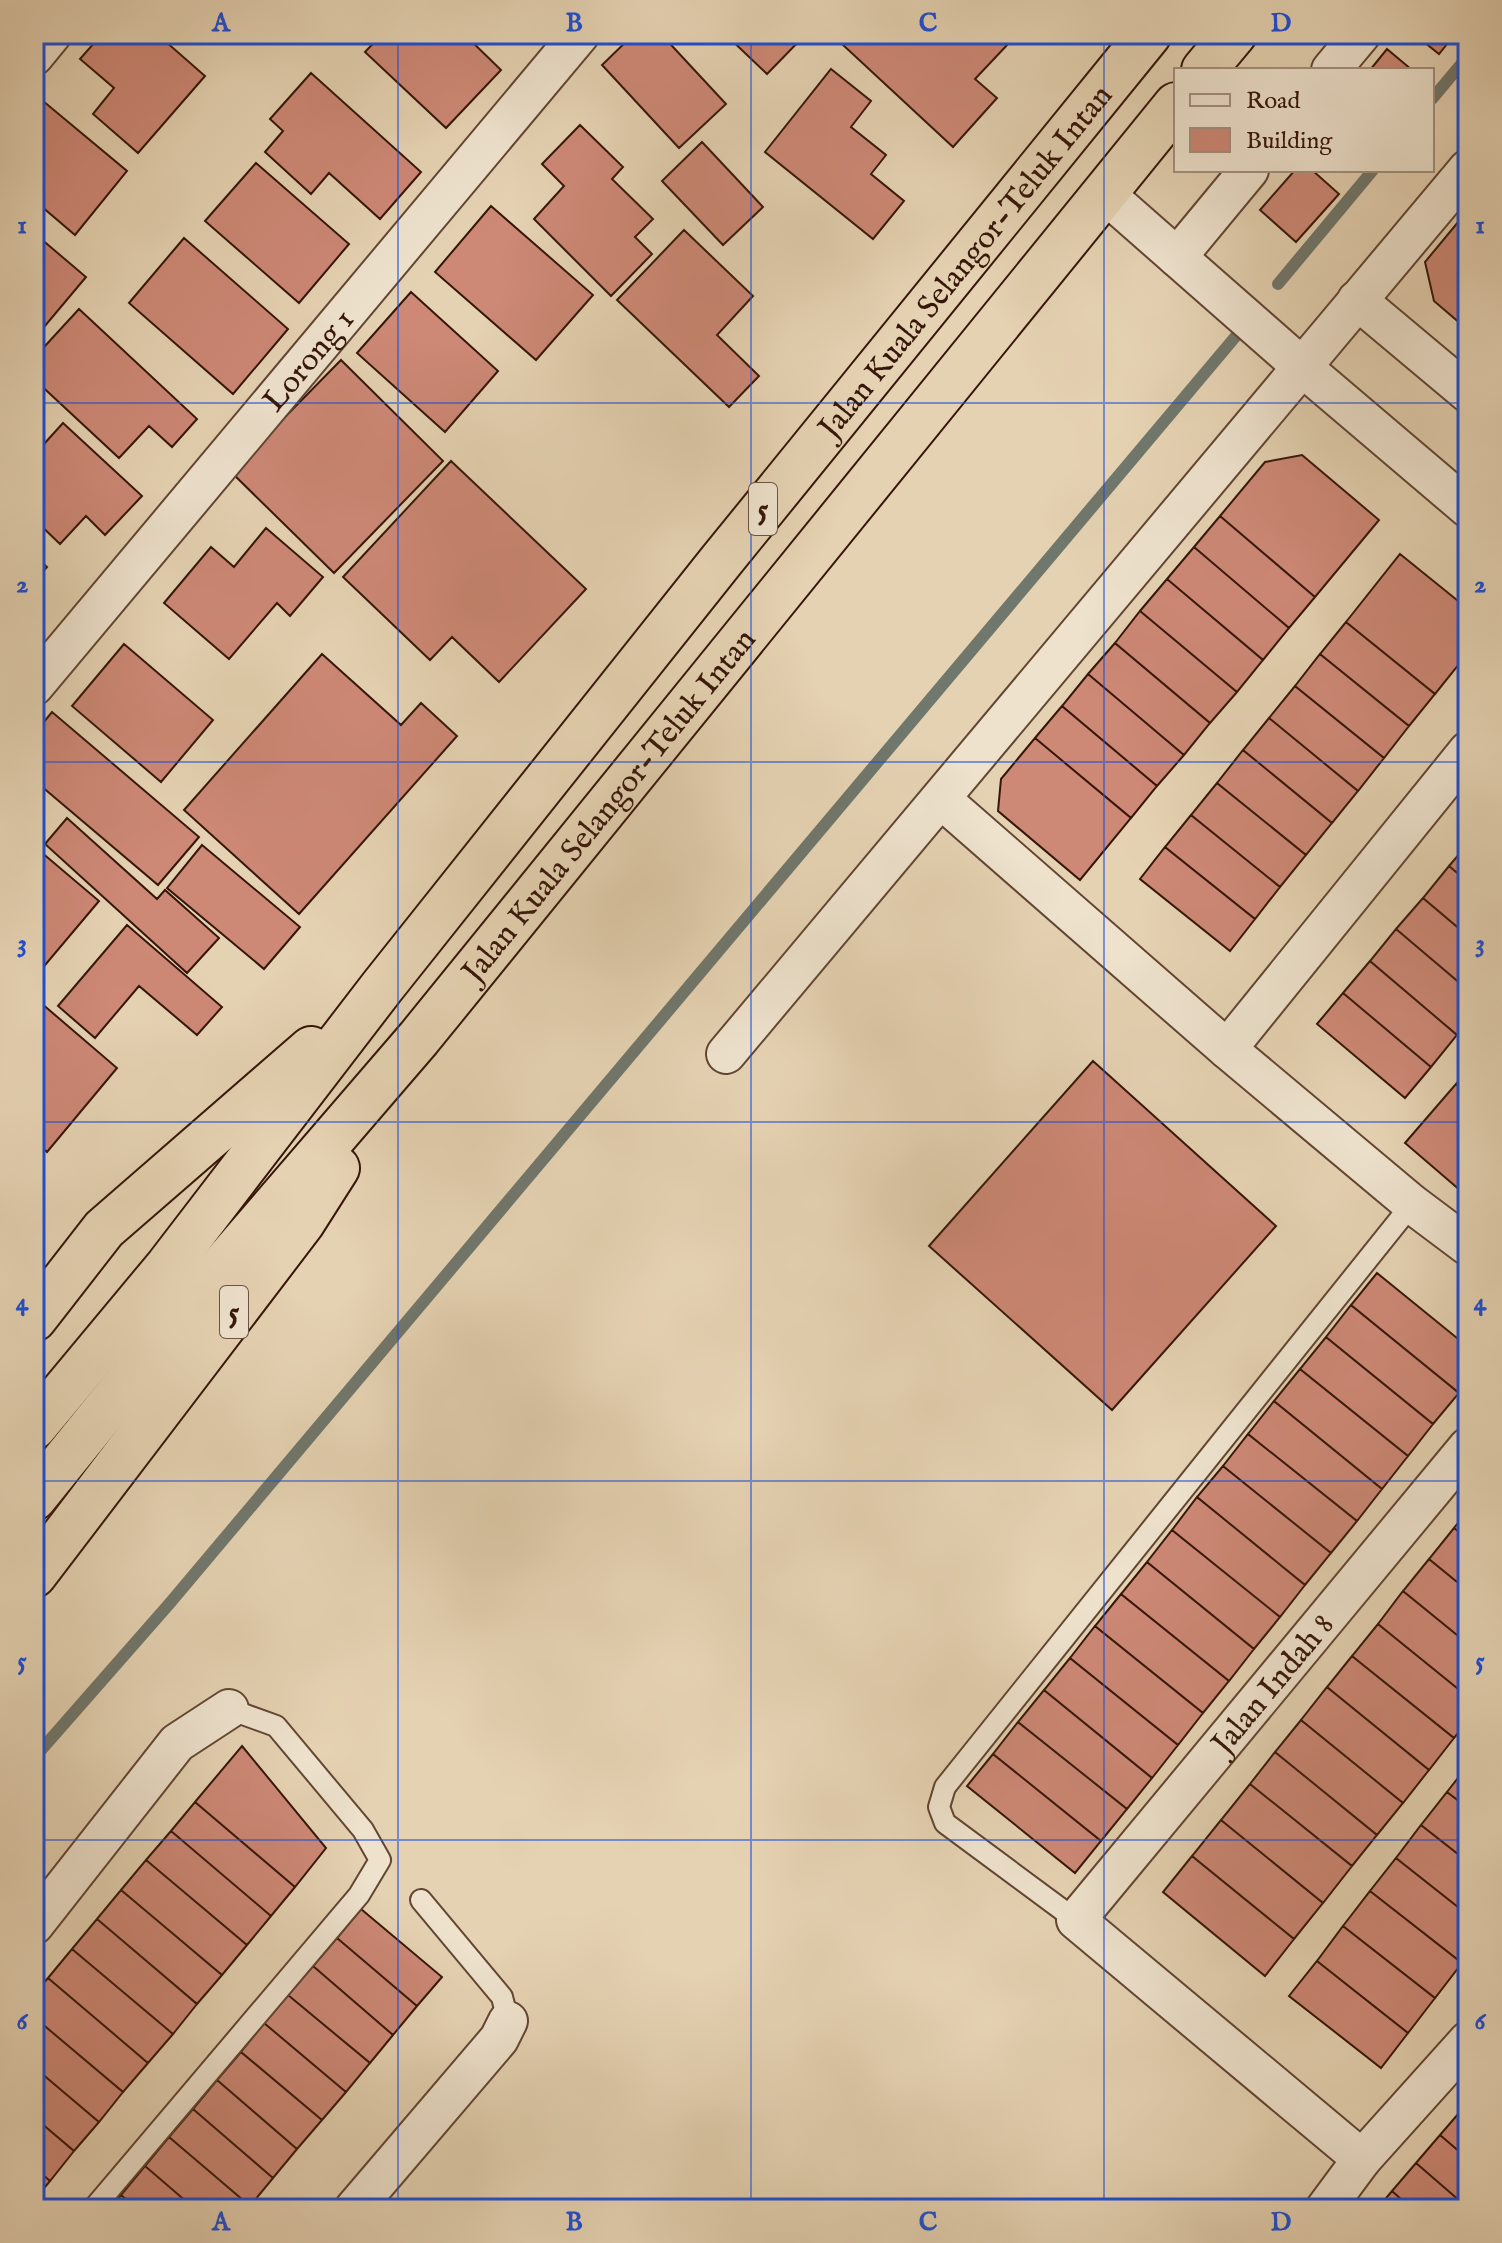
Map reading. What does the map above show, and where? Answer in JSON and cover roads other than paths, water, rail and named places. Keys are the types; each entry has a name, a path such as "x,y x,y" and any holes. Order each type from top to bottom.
{"highway":[{"name":"Jalan Kuala Selangor-Teluk Intan","path":"34,1427 168,1266 382,987 721,561 1149,34"},
{"path":"1206,68 1234,34"},
{"name":"Jalan Kuala Selangor-Teluk Intan","path":"34,1498 203,1289 419,1038 1174,107"},
{"name":"5","path":"34,1319 104,1229 382,987"},
{"name":"5","path":"34,1575 302,1223 419,1038"}],"street":[{"path":"34,56 52,34"},
{"name":"Lorong 1","path":"34,686 580,34"},
{"path":"1333,68 1361,34"},
{"path":"726,1054 1468,169"},
{"path":"1177,257 1247,172"},
{"path":"1104,193 1468,508"},
{"path":"1357,300 1468,393"},
{"path":"1227,1049 1468,751"},
{"path":"941,799 1227,1049 1412,1204 1468,1246"},
{"name":"Jalan Indah 8","path":"1076,1920 1468,1447"},
{"path":"34,1925 177,1743 229,1709"},
{"path":"1076,1920 1362,2159"},
{"path":"354,2209 499,2039 508,2021"},
{"path":"1325,2209 1362,2159 1468,2041"}],"lane":[{"path":"1076,1920 945,1823 939,1807 945,1787 1412,1204"},
{"path":"93,2209 359,1895 380,1860 363,1830 276,1726 229,1709"},
{"path":"421,1900 502,1997 508,2021"}],"waterway":[{"path":"1434,97 1468,56"},
{"path":"1278,284 1371,172"},
{"path":"34,1758 170,1603 1236,336"}]}
